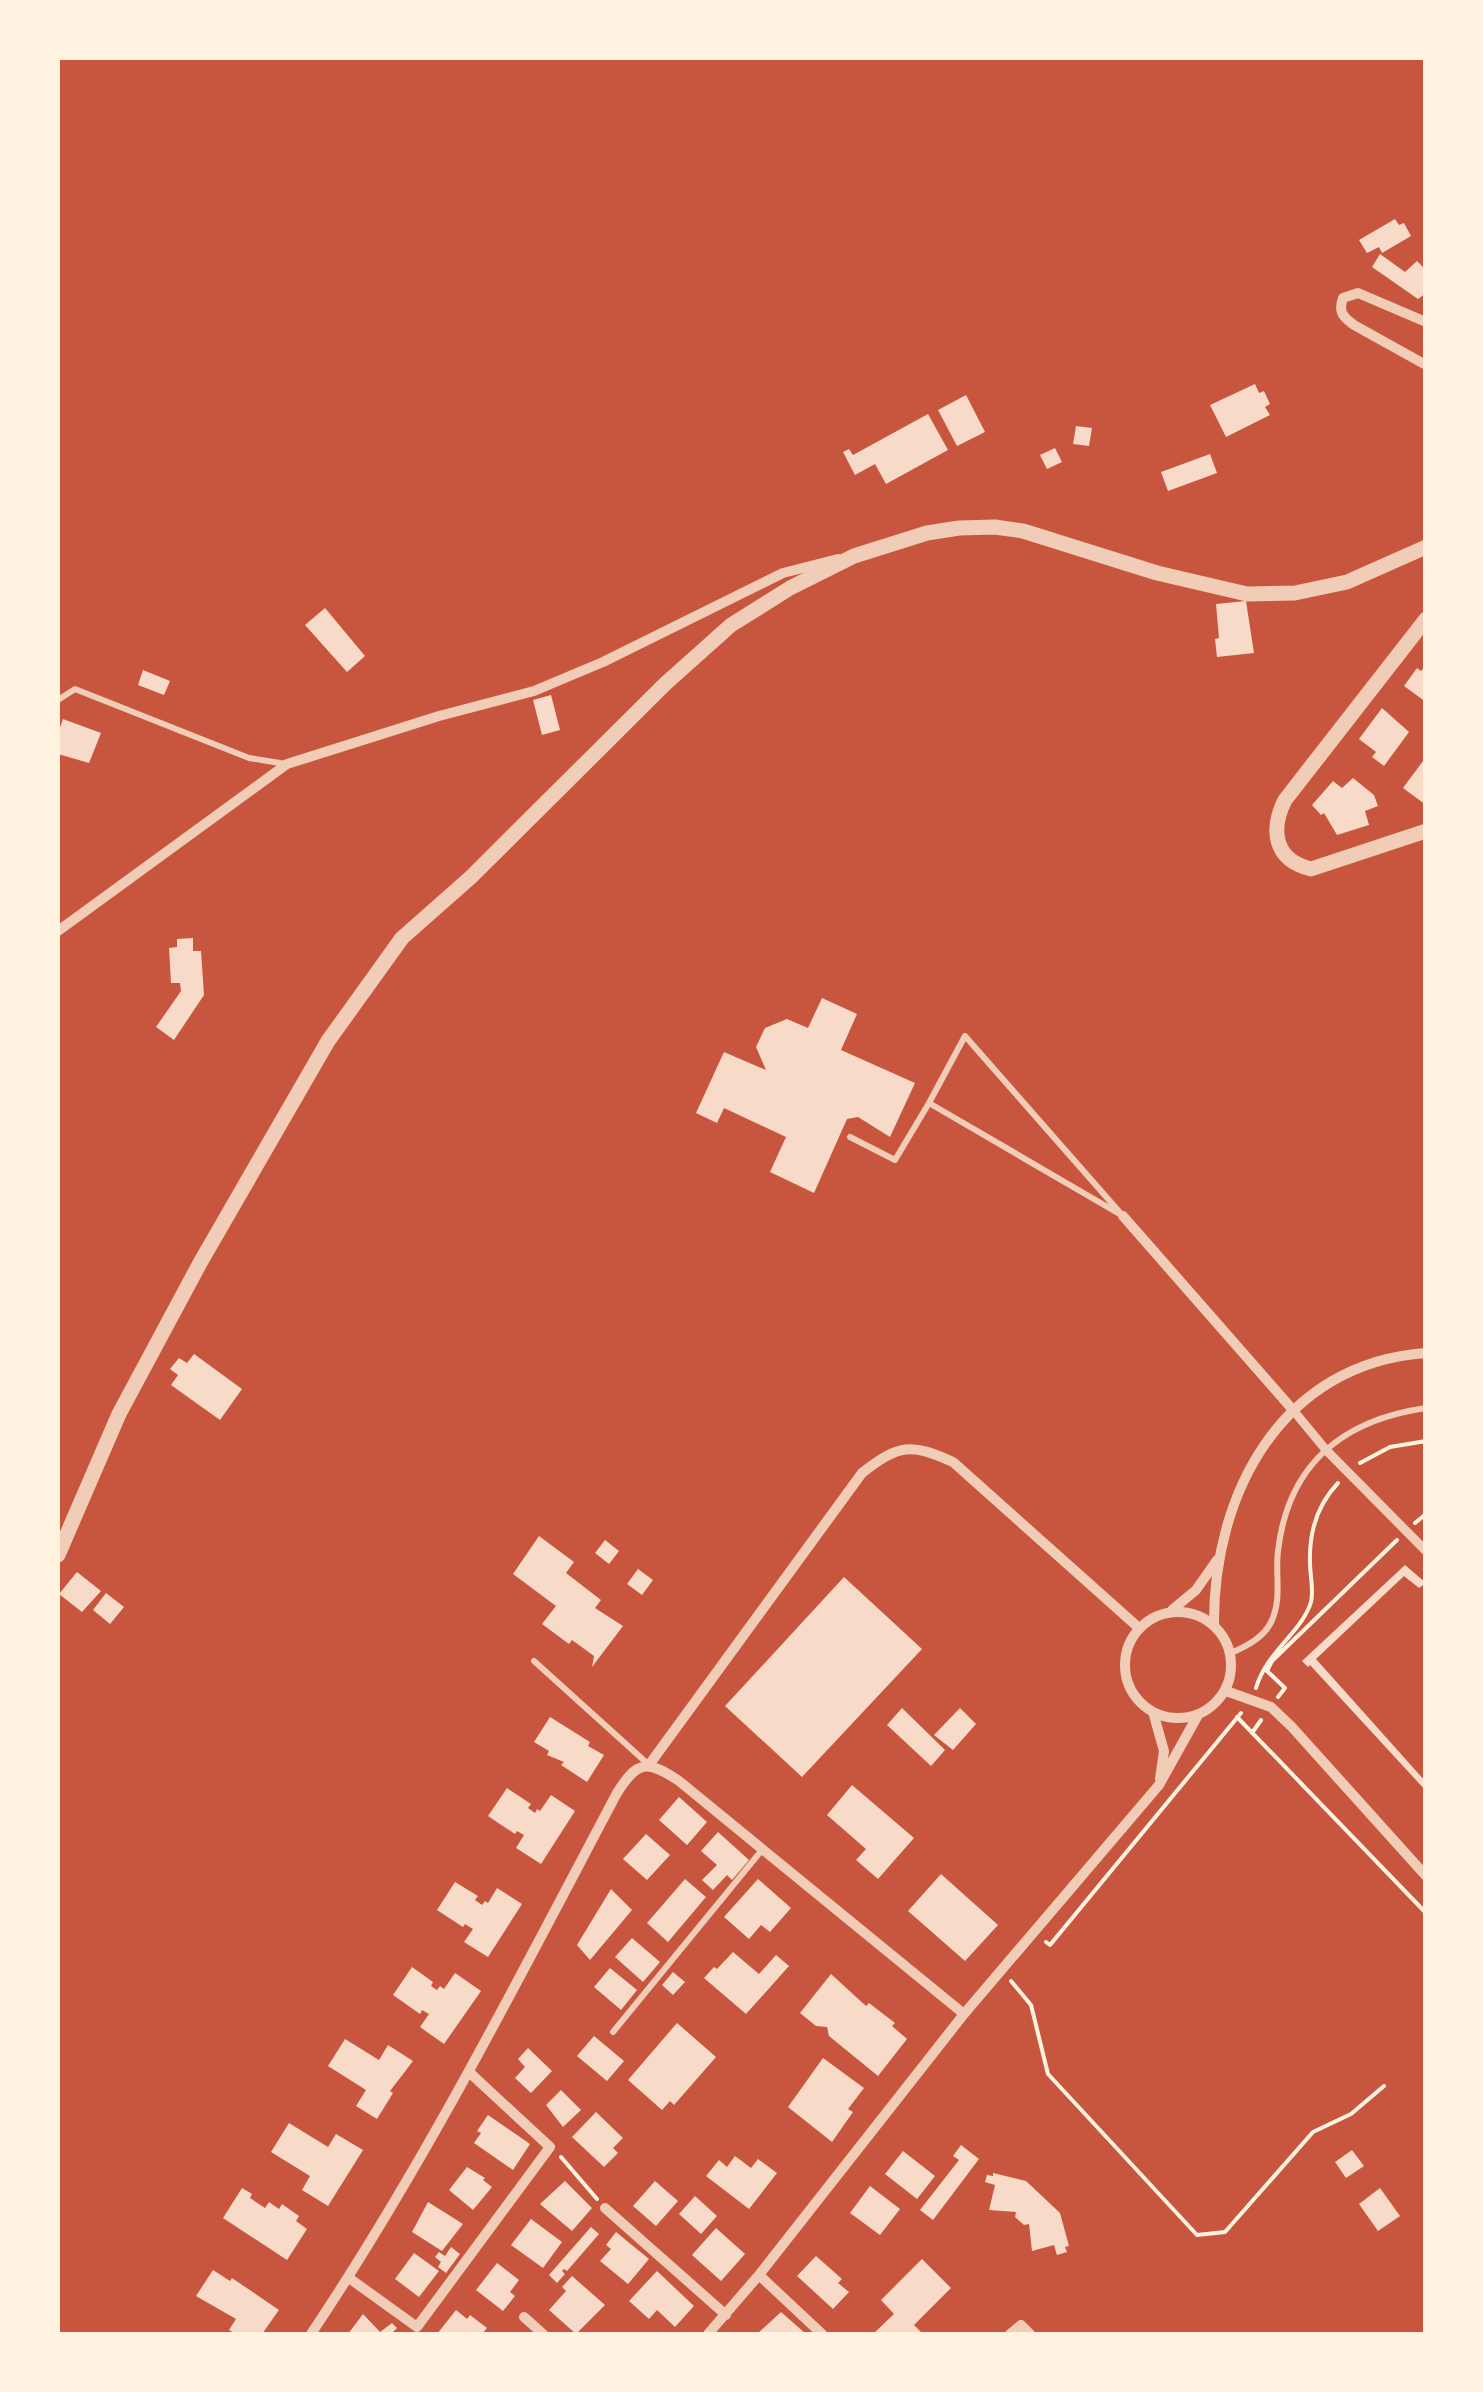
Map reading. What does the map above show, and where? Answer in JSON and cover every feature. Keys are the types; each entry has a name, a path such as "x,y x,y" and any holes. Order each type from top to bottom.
{"street":[{"path":"1426,322 1358,293 1343,298 1340,306 1344,317 1354,325 1426,365"},
{"path":"58,930 287,764 534,691 603,662 782,573 928,533 994,527 1247,594 1295,593 1347,582 1426,548"},
{"path":"58,1555 119,1414 200,1263 328,1041 402,938 472,877 665,684 731,625 790,588 854,556"},
{"path":"1426,619 1285,800 1275,826 1285,856 1311,869 1426,832"},
{"path":"1123,1216 1326,1450 1426,1551"},
{"path":"1214,1625 1218,1559 1247,1474 1262,1447 1292,1410 1329,1381 1399,1355 1426,1353"},
{"path":"312,2334 469,2072 616,1793 630,1773 649,1765 862,1473 884,1456 918,1447 953,1462 1139,1628"},
{"path":"1169,1612 1201,1616 1214,1625 1230,1653 1226,1691 1209,1710 1183,1719 1152,1712 1140,1702 1125,1673 1130,1641 1139,1628 1184,1602 1218,1559"},
{"path":"1226,1691 1270,1707 1426,1876"},
{"path":"1152,1712 1164,1750 1159,1785"},
{"path":"708,2334 964,2014 1159,1785 1198,1715"},
{"path":"649,1765 679,1781 964,2014"},
{"path":"349,2278 417,2327 550,2147 469,2072"},
{"path":"605,2208 726,2314"},
{"path":"759,2275 822,2334"},
{"path":"524,2318 544,2334"},
{"path":"1010,2334 1021,2325 1030,2334"}],"lane":[{"path":"58,700 74,688 249,758 287,764"},
{"path":"850,1137 895,1160 965,1036 1123,1216"},
{"path":"929,1103 1123,1216"},
{"path":"1230,1653 1262,1635 1271,1624 1279,1594 1276,1567 1285,1510 1304,1474 1326,1450 1360,1425 1426,1408"},
{"path":"534,1661 649,1765"},
{"path":"613,2032 762,1850"}],"path":[{"path":"1050,1945 1238,1718 1253,1698 1266,1664 1302,1621 1310,1603 1310,1540 1317,1515 1330,1492 1370,1456 1426,1441"},
{"path":"1252,1733 1285,1688 1267,1671 1272,1661 1410,1534 1426,1514"},
{"path":"1238,1718 1426,1913"},
{"path":"1003,1968 1031,2006 1048,2074 1197,2236 1225,2232 1313,2132 1351,2114 1384,2086"},
{"path":"550,2147 605,2208"}],"building":[{"path":"1395,219 1399,225 1404,223 1411,236 1382,253 1379,247 1367,253 1359,240"},
{"path":"1380,254 1405,272 1417,261 1426,270 1426,293 1418,299 1372,267"},
{"path":"1255,384 1259,393 1264,391 1270,415 1226,437 1210,405"},
{"path":"966,395 985,432 957,446 938,410"},
{"path":"928,414 948,450 886,484 875,464 855,475 843,452 849,449 853,455"},
{"path":"1076,426 1092,428 1089,446 1073,444"},
{"path":"1055,448 1062,462 1047,469 1040,455"},
{"path":"1210,454 1217,473 1168,491 1161,472"},
{"path":"1246,601 1254,653 1217,657 1216,604"},
{"path":"325,608 365,656 347,672 305,625"},
{"path":"1426,665 1426,702 1404,686 1417,668 1421,671"},
{"path":"143,670 170,681 164,695 138,685"},
{"path":"551,695 560,730 542,735 533,700"},
{"path":"1382,708 1409,732 1384,766 1372,757 1376,752 1359,739"},
{"path":"63,719 101,733 89,763 58,754"},
{"path":"1423,761 1426,763 1426,805 1403,788"},
{"path":"1353,778 1374,795 1378,806 1365,811 1369,825 1337,835 1324,813 1321,815 1312,805 1333,781 1342,788"},
{"path":"193,938 193,951 201,951 204,995 174,1040 156,1027 181,991 180,983 171,983 169,948 177,947 177,939"},
{"path":"822,998 857,1014 841,1050 915,1083 890,1137 858,1117 847,1119 814,1193 770,1172 786,1137 724,1108 717,1123 696,1113 724,1052 766,1070 756,1047 765,1028 787,1019 808,1028"},
{"path":"194,1354 242,1389 220,1420 171,1385 178,1375 170,1369 179,1358 187,1363"},
{"path":"539,1536 574,1562 566,1573 601,1600 595,1608 623,1626 592,1667 594,1656 542,1624 556,1606 513,1574"},
{"path":"605,1540 619,1551 609,1564 595,1553"},
{"path":"1405,1565 1426,1583 1419,1588 1404,1576 1316,1659 1426,1782 1426,1791 1310,1665 1302,1661"},
{"path":"638,1569 653,1580 642,1595 627,1584"},
{"path":"77,1572 101,1591 82,1612 59,1594"},
{"path":"844,1577 922,1649 802,1777 725,1706"},
{"path":"106,1593 124,1607 110,1624 93,1610"},
{"path":"902,1708 945,1750 931,1766 887,1725"},
{"path":"960,1708 976,1724 953,1750 934,1735"},
{"path":"550,1717 604,1755 587,1782 534,1742"},
{"path":"852,1785 914,1838 878,1879 856,1860 866,1849 827,1815"},
{"path":"507,1788 531,1804 528,1808 535,1813 551,1795 575,1811 541,1864 516,1848 524,1835 517,1831 515,1834 488,1816"},
{"path":"679,1797 707,1822 687,1845 659,1820"},
{"path":"718,1832 749,1860 732,1880 727,1875 713,1890 702,1880 717,1865 701,1851"},
{"path":"646,1834 670,1855 647,1880 623,1859"},
{"path":"941,1874 998,1925 965,1961 908,1911"},
{"path":"685,1879 706,1897 668,1942 647,1923"},
{"path":"758,1879 791,1908 770,1932 761,1925 749,1939 724,1917"},
{"path":"455,1882 478,1896 475,1900 482,1905 488,1903 497,1888 522,1904 488,1957 464,1942 473,1929 437,1910"},
{"path":"611,1889 632,1910 590,1960 577,1945"},
{"path":"632,1938 660,1962 643,1982 615,1957"},
{"path":"733,1952 759,1974 776,1955 789,1966 746,2014 704,1978"},
{"path":"412,1967 433,1982 431,1986 437,1990 440,1986 444,1989 455,1973 481,1991 444,2044 420,2027 429,2014 422,2010 420,2014 393,1995"},
{"path":"610,1968 637,1990 621,2010 594,1987"},
{"path":"673,1972 685,1982 673,1995 662,1985"},
{"path":"831,1974 866,2006 869,2003 895,2023 892,2026 907,2039 878,2076 829,2036 827,2027 816,2026 800,2013"},
{"path":"677,2023 716,2057 674,2105 670,2101 662,2110 628,2080"},
{"path":"594,2036 624,2061 607,2081 577,2056"},
{"path":"345,2039 379,2060 388,2045 413,2061 390,2091 393,2093 377,2119 356,2106 366,2090 328,2066"},
{"path":"528,2048 552,2071 531,2093 515,2078 525,2067 518,2059"},
{"path":"823,2058 864,2088 848,2109 853,2112 832,2142 788,2107"},
{"path":"561,2090 581,2110 563,2127 546,2105"},
{"path":"596,2112 623,2138 613,2148 618,2153 604,2167 572,2137"},
{"path":"488,2115 530,2144 513,2170 474,2143"},
{"path":"289,2123 328,2147 336,2134 363,2150 328,2206 302,2190 310,2176 271,2152"},
{"path":"961,2145 979,2159 933,2220 920,2210 959,2160 953,2156"},
{"path":"1352,2150 1364,2166 1346,2178 1335,2162"},
{"path":"903,2151 935,2176 917,2199 885,2174"},
{"path":"735,2156 751,2168 758,2159 777,2173 749,2209 706,2176 719,2160 727,2167"},
{"path":"467,2167 492,2187 473,2210 449,2190"},
{"path":"987,2175 1026,2181 1060,2213 1069,2246 1065,2247 1067,2252 1057,2255 1054,2245 1032,2251 1029,2224 1024,2225 1015,2217 1016,2212 989,2210 995,2185 985,2182"},
{"path":"565,2181 592,2208 572,2231 540,2204"},
{"path":"655,2181 678,2201 656,2226 633,2206"},
{"path":"870,2186 900,2209 880,2235 850,2213"},
{"path":"242,2188 265,2208 269,2202 279,2209 282,2204 299,2216 296,2221 307,2229 287,2260 223,2218"},
{"path":"1380,2188 1400,2216 1378,2231 1359,2204"},
{"path":"695,2196 717,2216 701,2234 679,2214"},
{"path":"428,2202 463,2224 442,2251 412,2232"},
{"path":"531,2219 562,2242 543,2268 511,2245"},
{"path":"591,2227 599,2234 567,2271 562,2271 565,2274 557,2283 549,2275"},
{"path":"716,2228 745,2254 721,2281 692,2255"},
{"path":"616,2232 649,2259 628,2284 600,2261 611,2249 606,2245"},
{"path":"451,2247 460,2254 446,2273 438,2267 441,2262 435,2257 439,2252 445,2256"},
{"path":"414,2253 439,2271 419,2297 395,2279"},
{"path":"816,2256 842,2279 838,2283 849,2292 833,2309 797,2276"},
{"path":"922,2259 951,2288 914,2325 923,2334 873,2334 894,2314 881,2300"},
{"path":"497,2263 519,2280 510,2292 515,2296 503,2311 476,2290"},
{"path":"213,2270 230,2281 232,2278 279,2310 262,2334 236,2334 229,2330 236,2319 196,2296"},
{"path":"657,2271 694,2306 675,2327 657,2310 649,2319 629,2301"},
{"path":"572,2276 605,2305 576,2334 549,2310 566,2291 562,2287"},
{"path":"456,2310 487,2328 482,2334 437,2334"},
{"path":"781,2312 806,2334 757,2334"},
{"path":"363,2314 380,2332 392,2323 397,2328 391,2334 348,2334"}]}
